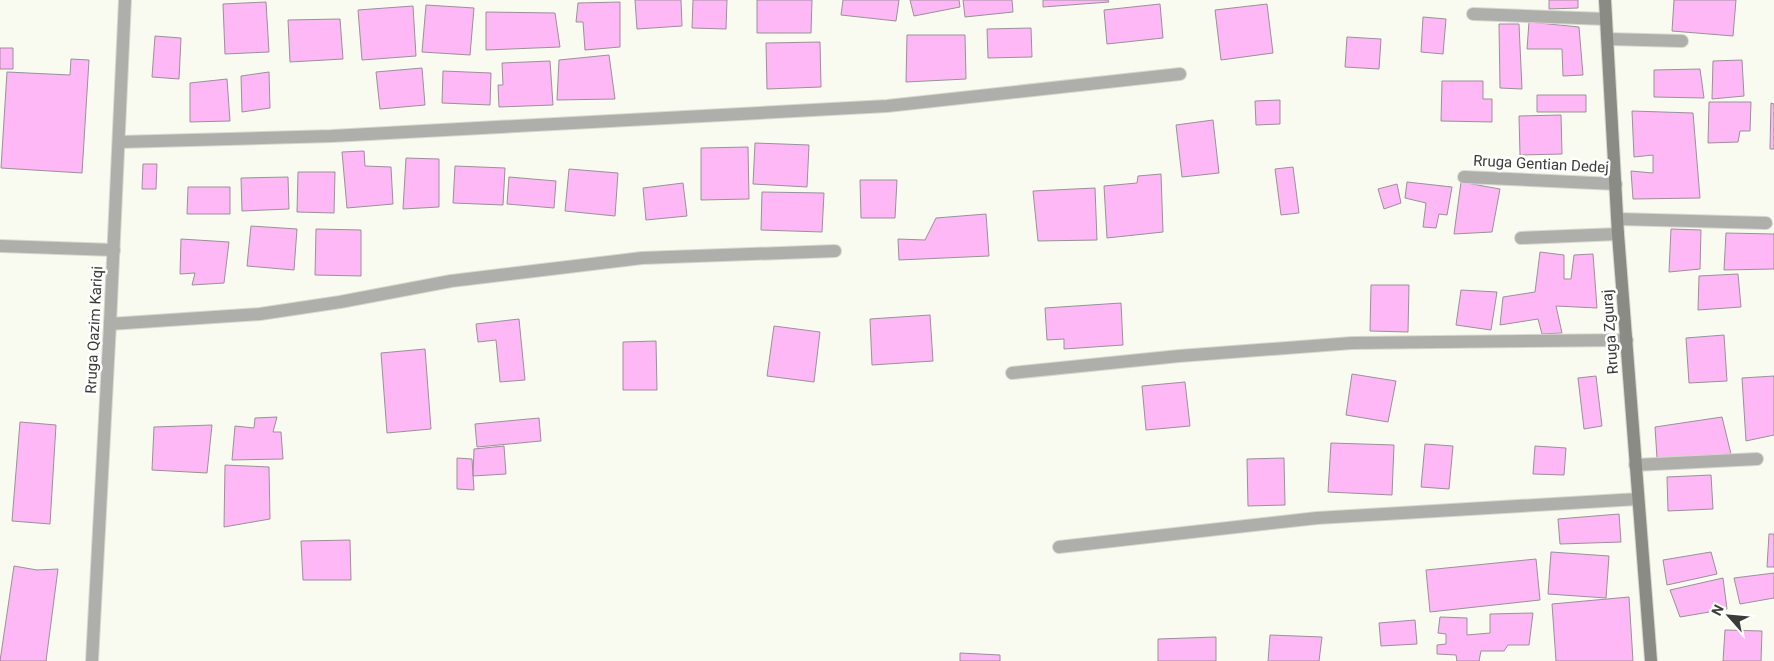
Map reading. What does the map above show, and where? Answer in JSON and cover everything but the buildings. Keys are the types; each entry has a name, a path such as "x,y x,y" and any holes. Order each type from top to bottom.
{"main road":[{"name":"Rruga Zguraj","path":"1605,0 1618,234 1651,661"}],"street":[{"name":"Rruga Qazim Kariqi","path":"92,661 125,0"},
{"path":"1473,14 1606,19"},
{"path":"1608,40 1682,42"},
{"path":"118,142 332,136 887,106 1180,74"},
{"name":"Rruga Gentian Dedej","path":"1464,177 1616,184"},
{"path":"1618,219 1766,223"},
{"path":"1520,238 1618,234"},
{"path":"0,246 114,250"},
{"path":"110,324 260,314 340,302 451,281 642,258 835,251"},
{"path":"1012,373 1179,356 1352,343 1627,340"},
{"path":"1635,465 1757,458"},
{"path":"1059,547 1317,518 1638,499"}]}
